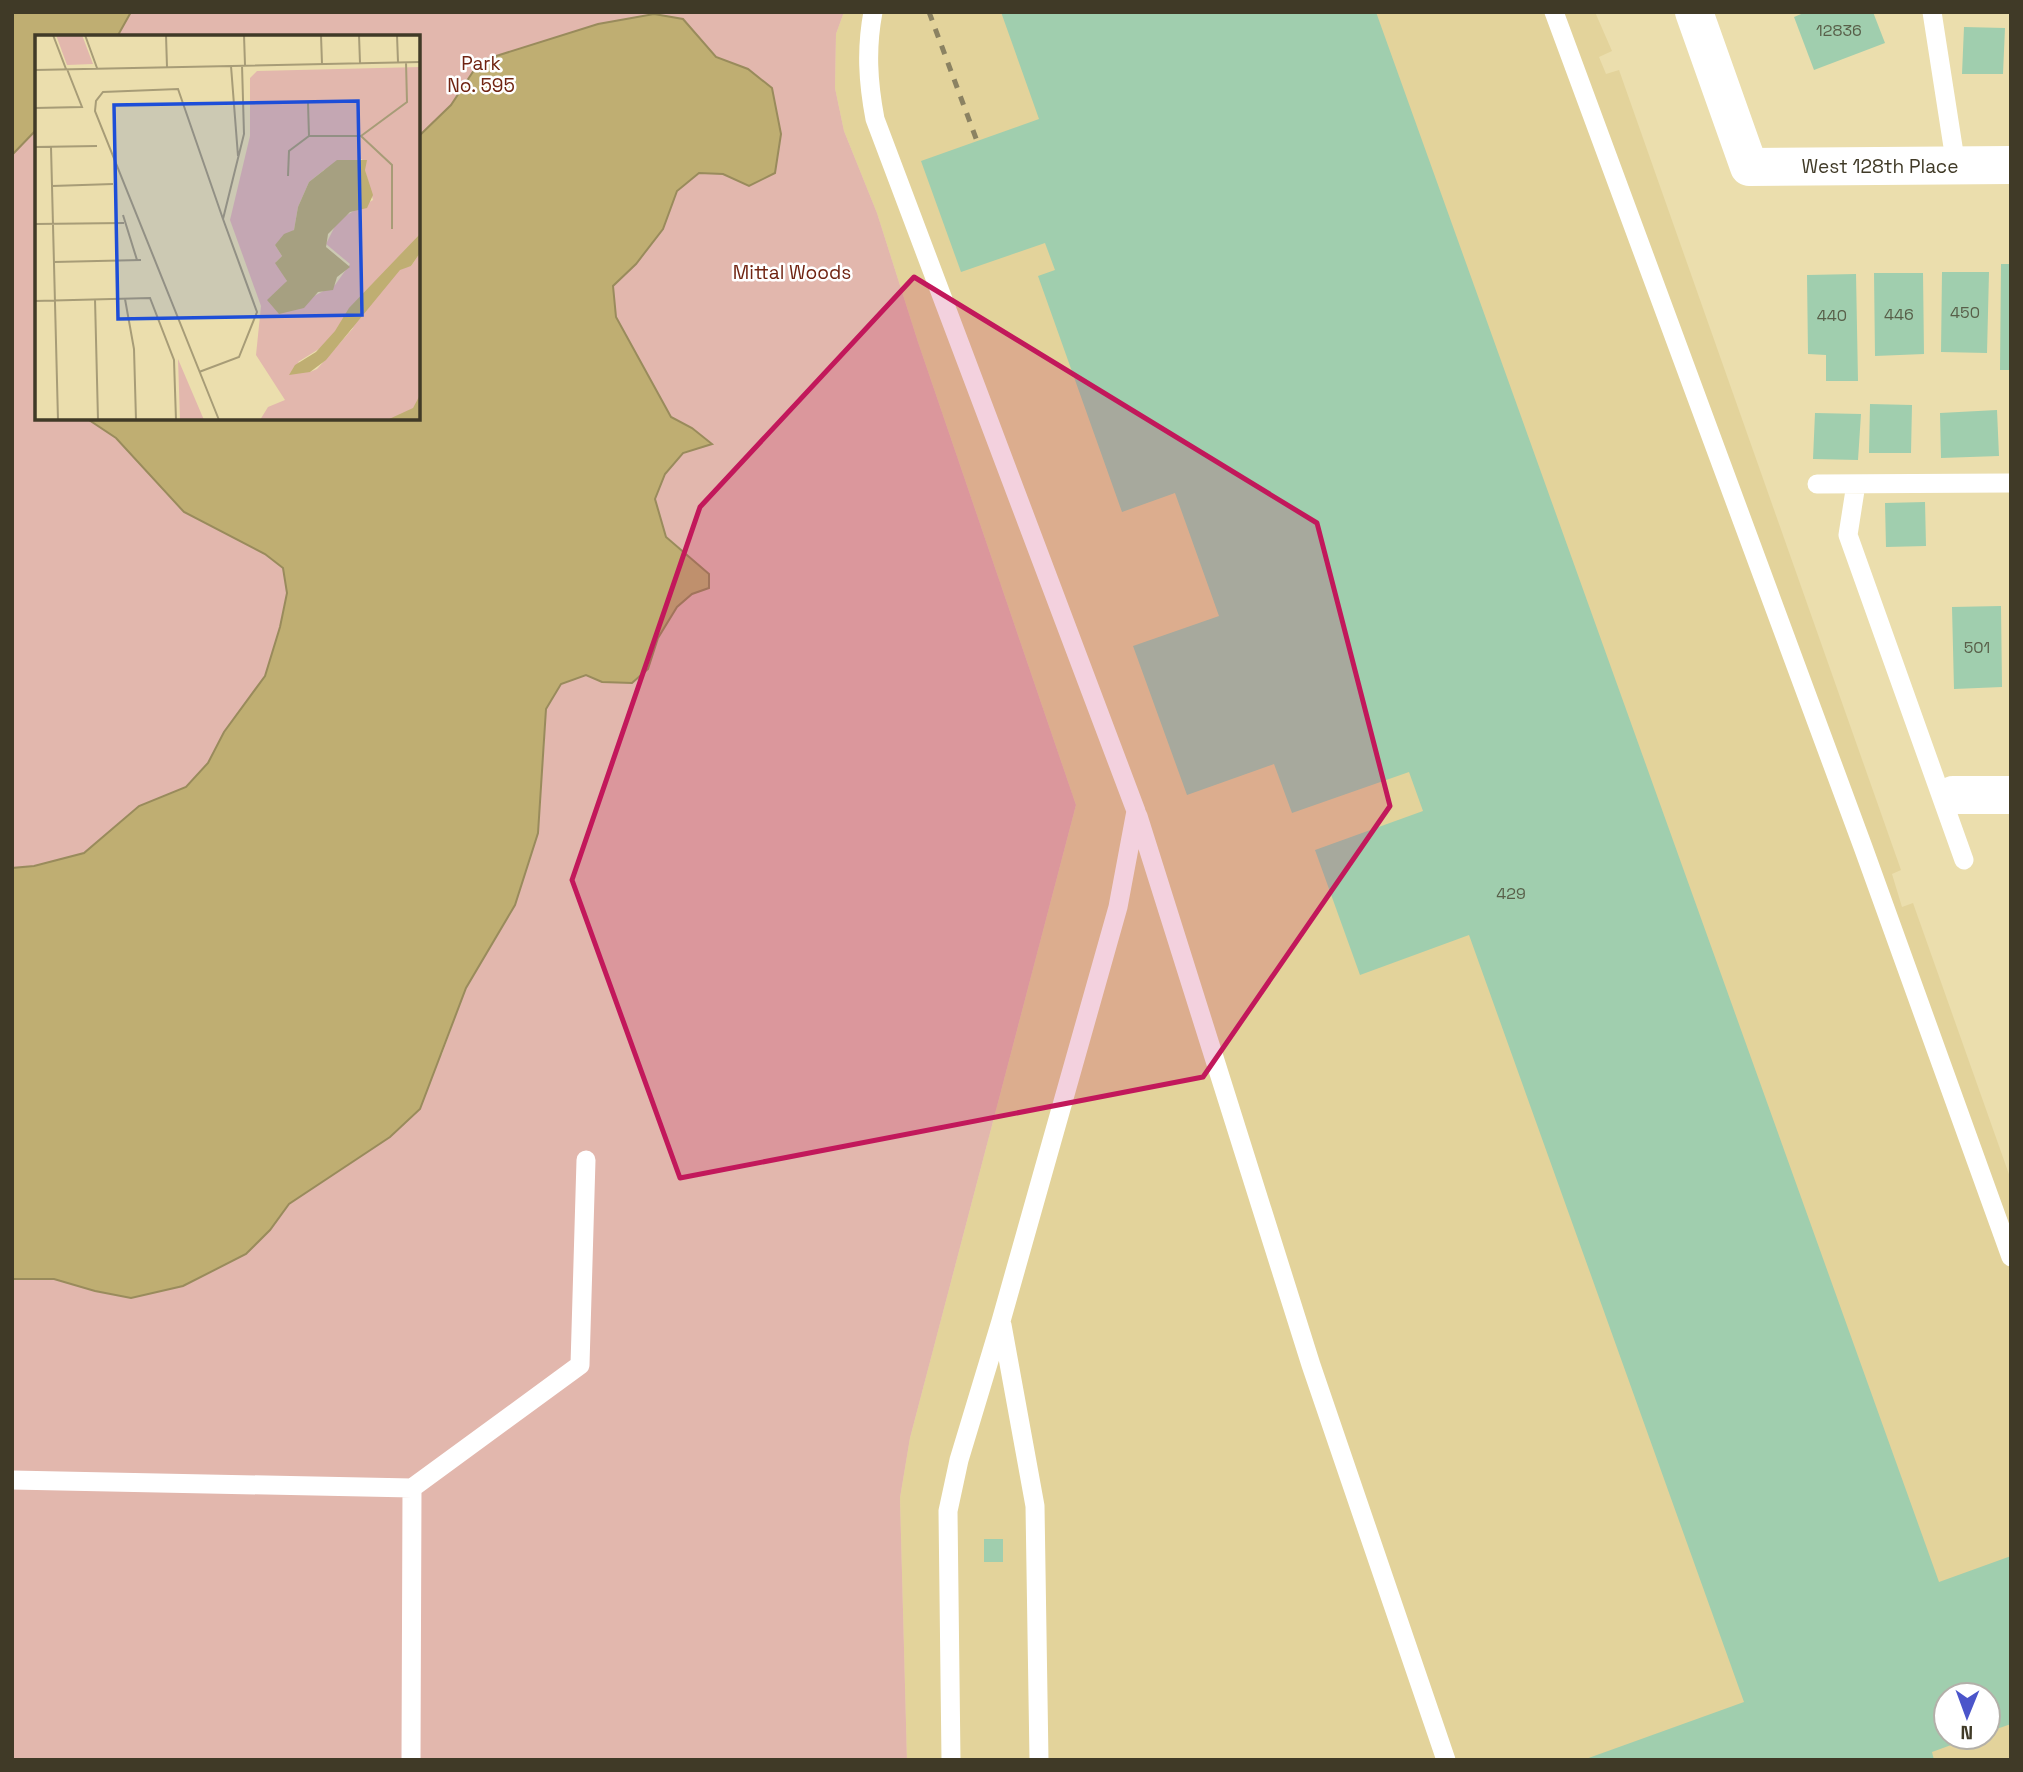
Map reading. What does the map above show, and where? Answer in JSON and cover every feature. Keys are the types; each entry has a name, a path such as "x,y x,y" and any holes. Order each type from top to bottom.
{"street":[{"name":"West 128th Place","path":"1694,12 1749,167 2011,165"},
{"path":"1953,795 2011,795"}],"lane":[{"path":"873,12 867,40 868,85 875,119 1136,811 1311,1365 1446,1760"},
{"path":"1554,12 1863,847 2011,1257"},
{"path":"1932,12 1956,166"},
{"path":"1817,484 2011,483"},
{"path":"1856,484 1848,535 1964,860"},
{"path":"951,1760 948,1511 959,1460 1118,907 1136,811"},
{"path":"12,1480 412,1488 580,1365 586,1160"},
{"path":"1001,1321 1035,1506 1039,1760"},
{"path":"411,1760 412,1488"}],"highlighted area":[{"path":"914,277 1317,523 1390,806 1203,1077 680,1178 572,880 700,507"}],"shaded area":[{"path":"12,12 131,12 118,35 35,35 35,131 12,155"},
{"path":"844,12 1595,12 1612,51 1599,57 1606,74 1619,70 1901,870 1892,874 1902,907 1913,903 2011,1180 2011,1760 907,1760 900,1498 910,1438 1076,805 918,342 877,213 844,131 835,88 836,34"},
{"path":"654,14 683,19 716,57 748,69 772,88 781,134 775,173 749,186 723,174 699,173 677,191 663,229 636,264 613,286 616,317 671,417 692,428 712,444 683,453 665,474 655,499 666,537 709,574 709,588 692,594 677,607 658,638 648,669 632,683 602,682 586,675 561,684 546,709 538,833 515,905 466,988 420,1109 390,1137 289,1204 270,1230 246,1254 183,1286 131,1298 54,1279 12,1279 12,868 34,866 84,853 139,806 186,787 208,763 224,732 265,676 287,593 283,568 265,554 184,512 116,438 89,420 420,420 420,135 451,105 480,61 598,24"}],"green space":[{"path":"12,12 844,12 836,34 835,88 844,131 877,213 918,342 1076,805 910,1438 900,1498 907,1760 12,1760 12,1279 54,1279 131,1298 270,1230 289,1204 333,1174 442,1054 466,988 515,905 544,752 546,709 561,684 586,675 602,682 648,669 667,621 709,574 666,536 655,499 665,474 683,452 711,444 692,428 671,417 615,317 613,286 636,264 663,229 677,191 699,173 723,174 749,186 775,173 420,156 420,35 35,35 35,420 89,420 116,438 184,512 265,554 283,568 287,593 265,676 224,732 208,763 186,787 139,806 84,853 34,866 12,868"}],"building":[{"path":"1001,12 1376,12 1939,1582 2011,1556 2011,1724 2002,1727 2002,1681 1932,1681 1934,1760 1583,1760 1744,1702 1469,935 1360,975 1315,850 1423,811 1409,772 1292,813 1274,764 1187,795 1133,646 1219,616 1175,493 1122,512 1038,276 1055,270 1045,243 961,272 921,161 1039,119"},
{"path":"1806,12 1873,12 1885,43 1814,70 1794,17"},
{"path":"1964,27 2005,28 2003,74 1962,74"},
{"path":"2001,264 2011,264 2011,370 2000,370"},
{"path":"1942,272 1989,272 1987,353 1941,352"},
{"path":"1874,273 1923,273 1924,354 1875,356"},
{"path":"1856,274 1858,381 1826,381 1826,355 1808,354 1807,275"},
{"path":"1870,404 1912,405 1911,453 1869,453"},
{"path":"1997,410 1999,456 1941,458 1940,413"},
{"path":"1815,413 1861,414 1858,460 1813,459"},
{"path":"1925,502 1926,546 1886,547 1885,503"},
{"path":"2001,606 2002,687 1954,689 1952,607"},
{"path":"984,1539 1003,1539 1003,1562 984,1562"}],"railway":[{"path":"929,12 977,141"}],"park label":[{"name":"Park No. 595","path":"481,74"},
{"name":"Mittal Woods","path":"792,272"}]}
